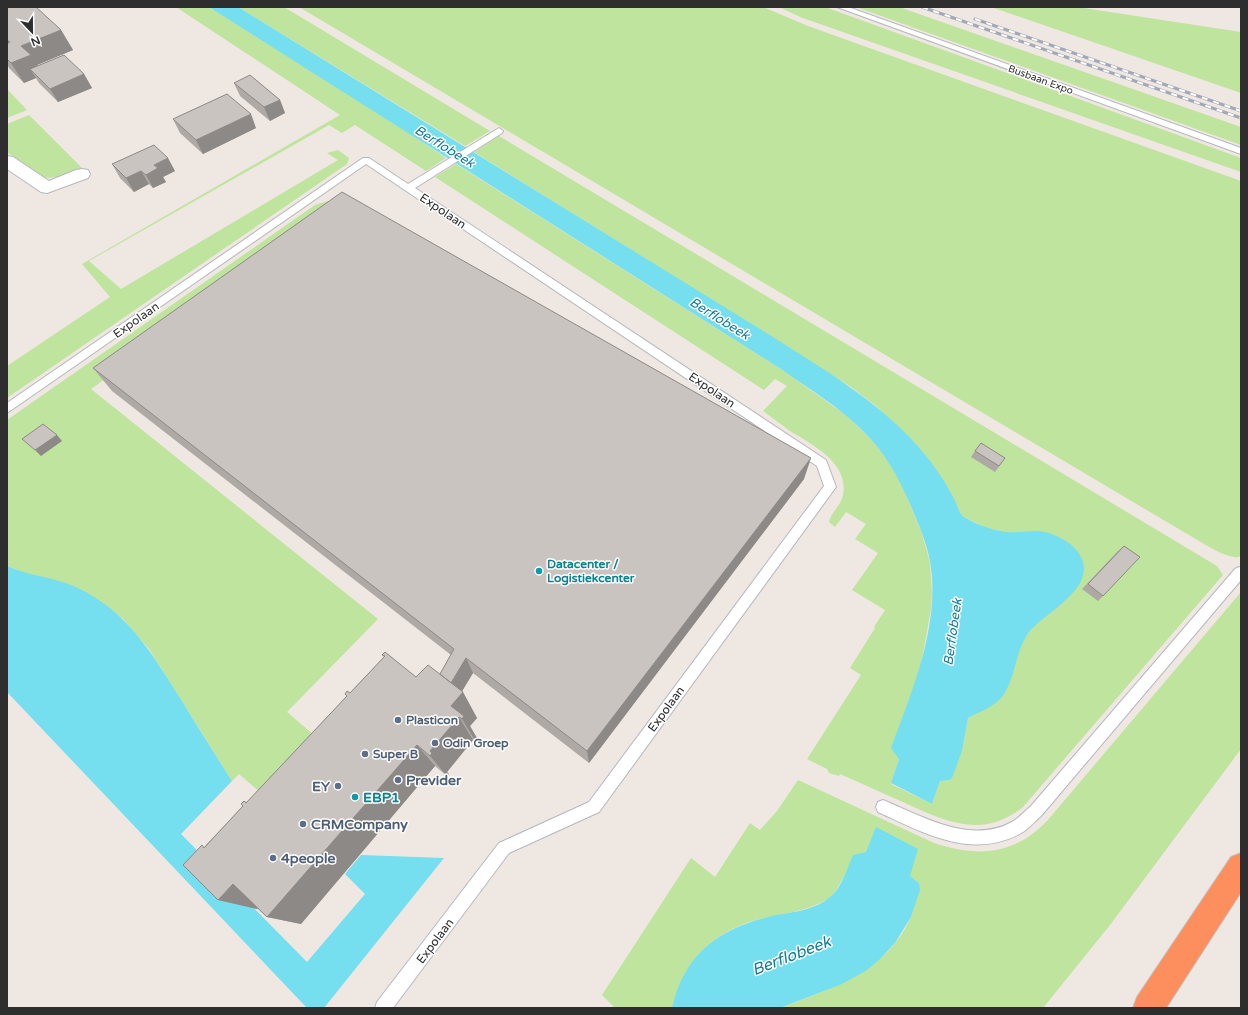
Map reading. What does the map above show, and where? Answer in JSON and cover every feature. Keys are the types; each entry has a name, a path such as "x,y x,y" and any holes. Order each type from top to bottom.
{"highway":[{"path":"1148,1008 1241,867"}],"street":[{"path":"7,161 47,188 82,174"}],"lane":[{"name":"Busbaan Expo","path":"841,7 1241,151"},
{"path":"408,188 499,131"},
{"name":"Expolaan","path":"7,409 366,160 822,463 830,487 594,807 504,848 383,1008"},
{"path":"883,807 938,831 960,837 991,837 1016,829 1027,822 1239,573"}],"green space":[{"path":"176,7 209,7 379,113 446,158 426,171 355,125 342,133 329,125 89,261 121,289 338,160 327,153 338,150 349,158 347,164 7,398 7,366 110,297 82,264 340,115"},
{"path":"238,7 284,7 490,131 465,146"},
{"path":"299,7 763,7 808,26 1241,181 1241,555 1239,557 1233,557 1226,555 1202,543"},
{"path":"779,7 825,7 1241,158 1241,172 800,17"},
{"path":"856,7 899,7 1241,127 1241,145"},
{"path":"991,7 1077,7 1241,32 1241,93"},
{"path":"7,89 27,110 7,118"},
{"path":"29,115 82,168 62,177 45,178 7,152 7,124"},
{"path":"499,136 1217,566 1223,575 1023,807 1008,817 993,823 979,825 950,821 920,810 840,774 839,776 829,773 827,769 807,759 861,675 850,668 885,610 852,590 878,553 855,539 866,524 846,512 835,527 829,522 843,495 843,484 840,473 835,464 809,442 790,431 763,411 787,386 775,379 764,390 435,177 456,164 781,369 847,416 871,439 887,459 902,485 921,531 930,562 932,593 931,609 923,654 899,759 891,784 932,804 940,781 950,780 962,751 968,718 979,712 1027,635 1083,563 1075,549 1057,536 1043,532 1011,533 986,528 962,516 939,474 916,444 876,406 851,387 474,152"},
{"path":"328,201 337,202 317,228 91,389 378,619 287,712 315,736 261,793 239,774 232,781 149,649 123,619 100,601 77,588 7,566 7,420 315,205"},
{"path":"1241,592 1241,749 1110,925 1043,1008 780,1008 818,994 855,976 872,965 887,953 900,937 910,919 919,883 910,876 866,852 849,870 831,897 828,899 805,909 747,923 717,938 704,949 685,975 672,1008 615,1008 602,995 691,858 715,877 750,823 760,830 777,811 798,780 934,843 950,848 980,851 994,850 1008,847 1034,833 1047,821"}],"water":[{"name":"Berflobeek","path":"209,7 238,7 829,373 866,399 916,444 942,477 962,516 979,525 1001,531 1037,531 1057,536 1069,543 1079,553 1084,570 1081,581 1066,600 1037,624 1025,638 1010,682 1001,698 990,707 968,718 962,751 952,778 950,780 940,781 932,804 891,783 899,759 891,748 908,704 928,633 932,609 930,561 922,532 901,484 878,447 871,439 854,422 834,406 781,369"},
{"path":"7,566 68,584 95,597 111,609 138,636 171,684 232,781 181,834 307,962 365,894 345,874 361,855 444,858 324,1008 307,1008 7,692"},
{"name":"Berflobeek","path":"876,827 918,849 910,876 919,883 920,890 911,917 895,943 880,959 867,970 842,984 780,1008 672,1008 678,988 686,971 696,957 709,945 723,935 739,927 757,920 811,908 830,897 844,878 853,855 866,852"}],"building":[{"path":"7,7 36,7 61,30 21,46 31,55 11,63 7,59 7,44 10,42 7,40"},
{"path":"64,55 84,74 50,89 30,69"},
{"path":"250,75 280,100 264,107 234,83"},
{"path":"227,94 251,114 196,140 173,119"},
{"path":"154,145 168,158 154,165 158,168 146,175 141,171 126,178 112,164"},
{"name":"Datacenter / Logistiekcenter","path":"342,192 811,458 587,751 466,658 451,683 440,674 454,649 93,368"},
{"path":"43,424 57,435 35,450 22,439"},
{"path":"981,443 1005,458 999,466 975,451"},
{"path":"1124,546 1140,557 1103,596 1088,584"},
{"path":"385,652 416,677 428,665 463,692 451,706 464,716 462,719 459,717 430,751 432,753 430,756 417,745 267,917 233,884 218,900 183,865 202,845 204,848 243,806 241,804 244,801 246,803 347,696 345,694 347,691 350,693 385,656 382,655"}],"railway":[{"path":"922,7 1241,118"},
{"path":"975,19 1241,111"}],"place":[{"name":"Datacenter / Logistiekcenter","path":"539,571"},
{"name":"Plasticon","path":"398,720"},
{"name":"Odin Groep","path":"435,743"},
{"name":"Super B","path":"365,754"},
{"name":"Previder","path":"398,780"},
{"name":"EY","path":"338,786"},
{"name":"EBP1","path":"355,797"},
{"name":"CRMCompany","path":"303,824"},
{"name":"4people","path":"273,858"}]}
